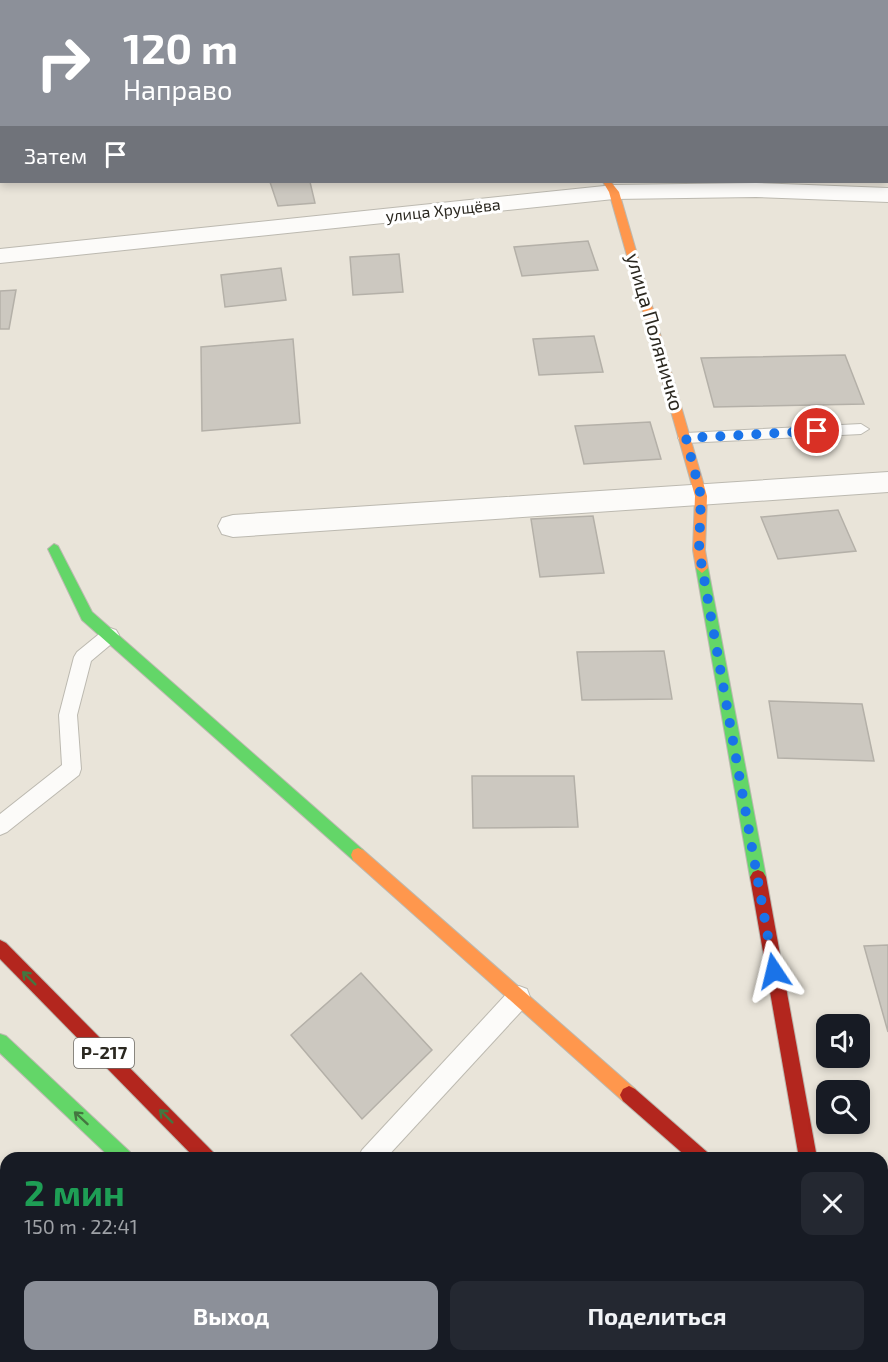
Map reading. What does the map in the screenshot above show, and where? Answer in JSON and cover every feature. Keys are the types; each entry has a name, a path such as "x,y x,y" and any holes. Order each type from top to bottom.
{"main road":[{"name":"улица Поляничко","path":"610,187 686,438 701,496 699,550 807,1152"},
{"path":"54,549 87,616 694,1152"},
{"name":"Р-217","path":"0,948 201,1152"},
{"path":"0,1042 117,1152"}],"street":[{"name":"улица Хрущёва","path":"0,256 610,187 888,195"},
{"path":"233,526 888,482"}],"lane":[{"path":"686,438 861,429"},
{"path":"0,826 72,769 68,715 83,657 110,635"},
{"path":"376,1152 519,997"}],"building":[{"path":"270,183 310,183 315,203 278,206"},
{"path":"588,241 598,270 522,276 514,247"},
{"path":"399,254 403,292 353,295 350,257"},
{"path":"281,268 286,300 225,307 221,275"},
{"path":"16,290 9,329 0,329 0,291"},
{"path":"594,336 603,372 539,375 533,339"},
{"path":"293,339 300,423 202,431 201,347"},
{"path":"845,355 864,404 714,407 701,358"},
{"path":"650,422 661,459 584,464 575,426"},
{"path":"838,510 856,551 778,559 761,517"},
{"path":"593,516 604,573 540,577 531,519"},
{"path":"664,651 672,699 582,700 577,652"},
{"path":"769,701 862,704 874,761 778,758"},
{"path":"472,776 574,776 578,827 473,828"},
{"path":"888,945 888,1032 864,946"},
{"path":"361,973 432,1050 362,1119 291,1035"}],"traffic: fast":[{"path":"54,549 87,616 358,855"},
{"path":"702,568 758,877"},
{"path":"0,1042 118,1152"}],"traffic: slow":[{"path":"608,183 614,192 701,496 699,550 702,568"},
{"path":"358,855 629,1095"}],"traffic: jam":[{"path":"758,877 807,1152"},
{"path":"0,948 201,1152"},
{"path":"629,1095 694,1152"}],"route":[{"path":"774,971 699,550 701,496 686,438 817,431"}]}
